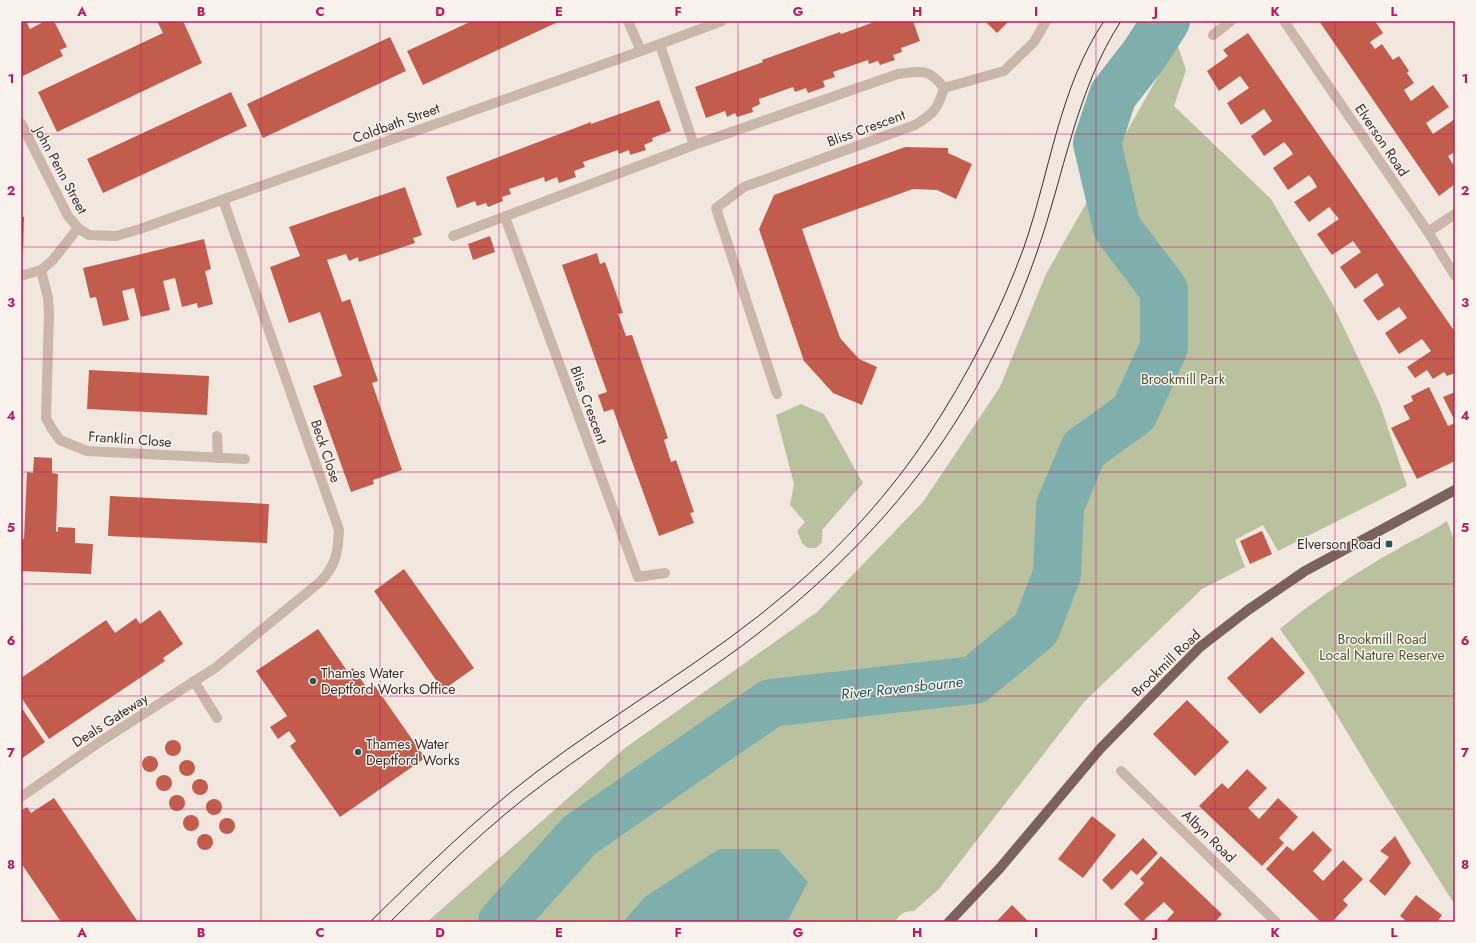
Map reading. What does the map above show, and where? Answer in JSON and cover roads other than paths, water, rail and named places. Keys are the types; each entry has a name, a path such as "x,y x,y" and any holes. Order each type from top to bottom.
{"main road":[{"name":"Brookmill Road","path":"949,922 1000,868 1100,749 1200,647 1248,610 1305,572 1455,490"}],"street":[{"path":"628,21 641,52"},
{"name":"Coldbath Street","path":"78,228 89,235 116,236 223,200 641,52 722,21"},
{"path":"453,236 694,145 898,74 918,72 929,73 937,78 944,88 1004,70 1034,42 1046,21"},
{"path":"1213,35 1231,21"},
{"name":"Elverson Road","path":"1284,21 1428,232 1455,276"},
{"path":"660,45 694,145"},
{"name":"Bliss Crescent","path":"777,394 716,208 744,187 915,125 931,115 940,103 944,88"},
{"name":"John Penn Street","path":"21,123 68,216 78,228"},
{"name":"Beck Close","path":"215,668 320,582 331,571 338,548 338,530 223,200"},
{"path":"1428,232 1455,214"},
{"name":"Bliss Crescent","path":"505,217 638,577 665,573"},
{"path":"21,276 40,270 52,261 78,228"},
{"name":"Franklin Close","path":"40,270 48,298 49,313 46,418 60,440 86,451 245,459"},
{"path":"217,436 218,458"},
{"name":"Deals Gateway","path":"21,797 98,743 215,668"},
{"path":"194,681 217,718"},
{"name":"Albyn Road","path":"1121,771 1276,922"}],"water":[{"path":"719,849 778,849 808,882 787,922 623,922 645,897"}],"waterway":[{"name":"River Ravensbourne","path":"502,922 580,835 771,703 974,680 1036,629 1057,574 1060,506 1084,449 1134,413 1164,347 1164,290 1117,228 1097,143 1113,95 1144,55 1166,21"}],"tram line":[{"path":"370,922 450,845 513,790 567,750 728,639 789,591 847,537 899,477 929,434 956,390 982,344 1015,272 1033,219 1066,102 1076,74 1104,21"},
{"path":"390,922 485,831 525,798 595,747 743,645 798,601 825,577 875,527 920,473 956,422 970,399 1007,327 1028,277 1047,223 1082,104 1093,75 1121,21"}],"place":[{"name":"Elverson Road","path":"1389,544"},
{"name":"Thames Water Deptford Works Office","path":"313,681"},
{"name":"Thames Water Deptford Works","path":"358,752"}],"park label":[{"name":"Brookmill Park","path":"1183,379"},
{"name":"Brookmill Road Local Nature Reserve","path":"1382,648"}]}
